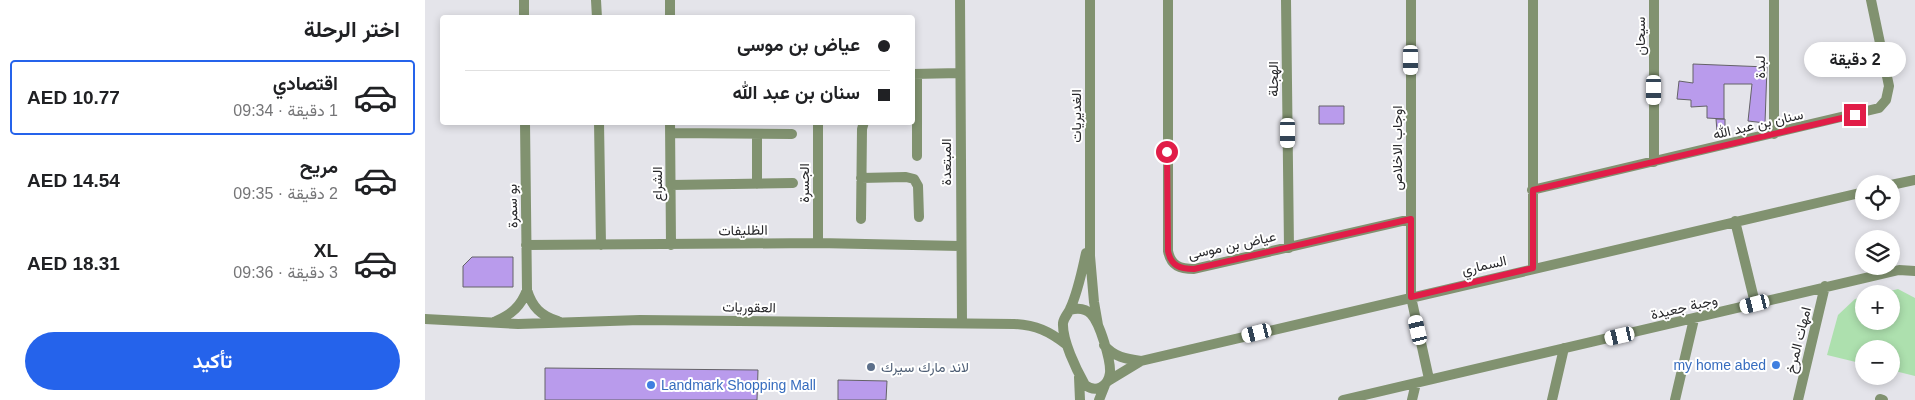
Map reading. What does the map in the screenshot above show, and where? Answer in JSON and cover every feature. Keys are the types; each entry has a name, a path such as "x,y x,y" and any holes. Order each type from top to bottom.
{"street":[{"path":"524,0 524,15"},
{"path":"596,0 597,15"},
{"path":"670,0 670,15"},
{"name":"المبتعدة","path":"960,0 960,246 962,323"},
{"name":"الغديريات","path":"1090,0 1091,279 1098,325 1110,366 1106,383"},
{"name":"عياض بن موسى","path":"1168,0 1168,241 1169,258 1175,266 1183,269 1194,269 1411,219"},
{"name":"الهجلة","path":"1287,0 1289,248"},
{"name":"اوجاب الاخلاص","path":"1411,0 1411,297 1429,380"},
{"path":"1533,0 1533,268"},
{"name":"سيحان","path":"1654,0 1654,162"},
{"name":"لبدة","path":"1773,134 1774,0"},
{"name":"سنان بن عبد الله","path":"1533,190 1872,111 1883,105 1889,93 1889,86 1871,0"},
{"path":"917,156 915,74 960,73"},
{"name":"بو سمرة","path":"525,125 527,290 530,299 540,313 547,318 563,322"},
{"path":"599,125 601,245"},
{"name":"الجسرة","path":"818,125 818,243"},
{"path":"861,219 862,125"},
{"path":"670,128 757,134 792,134"},
{"name":"الشراع","path":"670,128 671,245"},
{"path":"757,134 757,184"},
{"path":"861,178 906,177 914,179 918,186 919,217"},
{"path":"1900,183 1915,180"},
{"path":"671,185 793,183"},
{"name":"السماري","path":"1106,383 1141,361 1855,194"},
{"path":"1735,221 1755,304"},
{"name":"الغديريات","path":"1079,373 1067,345 1063,321 1070,310 1080,280 1091,232"},
{"name":"الظليفات","path":"526,245 818,243 960,246"},
{"name":"وجبة جعيدة","path":"1343,400 1694,319 1825,286 1899,270 1915,271"},
{"name":"امهات المرخ","path":"1797,400 1825,286"},
{"path":"493,322 516,310 523,301 527,290"},
{"path":"1070,310 1075,308 1086,311 1092,315 1098,325"},
{"name":"العقوريات","path":"425,319 518,324 640,320 1027,325 1050,332 1067,345"},
{"path":"1675,400 1694,319"},
{"name":"السماري","path":"1104,344 1109,351 1123,358 1141,361"},
{"path":"1552,400 1564,348"},
{"path":"1079,373 1085,385 1089,388 1094,389 1106,383"},
{"path":"1079,373 1080,400"},
{"path":"1099,400 1106,383"},
{"path":"1412,400 1416,383"}],"green space":[{"path":"1900,290 1915,298 1915,376 1900,372 1900,340 1855,340 1855,362 1827,355 1838,315 1855,299 1855,330 1900,330"}],"building":[{"path":"1693,64 1767,67 1765,123 1748,121 1752,84 1724,84 1724,119 1707,118 1707,106 1691,107 1691,100 1677,99 1679,81 1693,83"},
{"path":"1319,106 1344,106 1344,124 1319,124"},
{"path":"1716,119 1725,119 1725,131 1717,131"},
{"path":"472,257 513,257 513,287 463,287 463,266"},
{"name":"Landmark Shopping Mall","path":"545,368 758,370 757,400 545,400"},
{"name":"Landmark Shopping Mall","path":"838,380 887,381 886,400 838,400"}],"place":[{"name":"my home abed","path":"1776,365"},
{"name":"لاند مارك سيرك","path":"871,367"},
{"name":"Landmark Shopping Mall","path":"651,385"}],"route":[{"path":"1167,152 1168,251 1169,258 1175,266 1183,269 1194,269 1411,219 1411,297 1533,268 1533,190 1855,115"}]}
